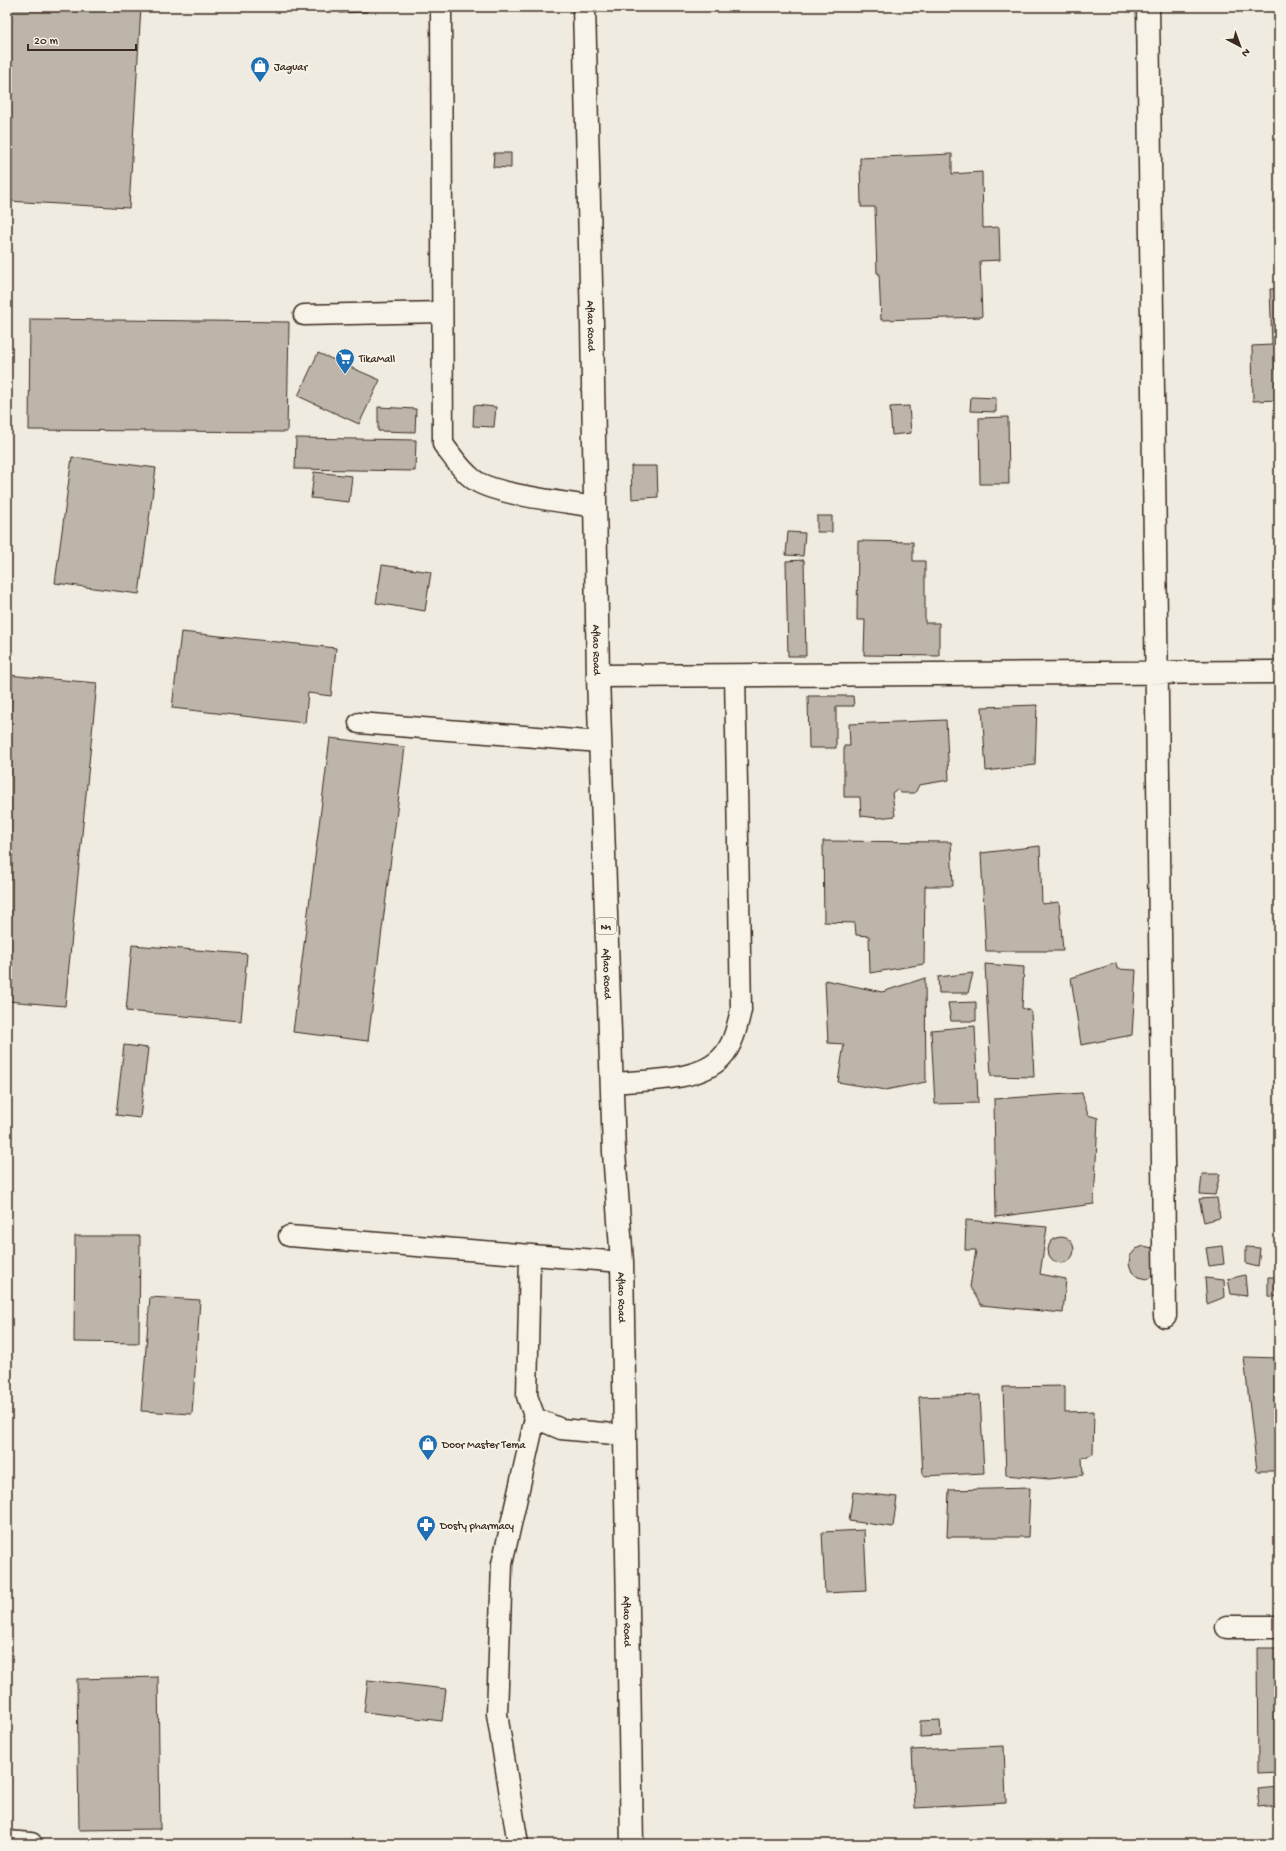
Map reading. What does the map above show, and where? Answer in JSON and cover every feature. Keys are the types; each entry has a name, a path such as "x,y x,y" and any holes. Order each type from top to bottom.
{"main road":[{"name":"Aflao Road","path":"584,7 592,331 598,676 614,1152 622,1262 632,1844"},
{"path":"1148,7 1165,1316"},
{"path":"598,676 1157,674 1279,672"},
{"path":"1227,1627 1279,1627"},
{"path":"7,1842 32,1844"}],"lane":[{"path":"441,7 443,444 458,465 474,480 497,490 595,507"},
{"path":"304,315 442,312"},
{"path":"612,1084 689,1076 708,1069 721,1058 735,1036 741,1010 735,675"},
{"path":"359,723 600,742"},
{"path":"288,1236 622,1262"},
{"path":"518,1844 497,1714 502,1564 536,1418 526,1396 530,1255"},
{"path":"536,1418 561,1429 624,1435"}],"building":[{"path":"10,7 141,7 129,208 7,201 7,48"},
{"path":"340,7 367,7 367,12 340,13"},
{"path":"369,7 386,7 386,8 369,9"},
{"path":"494,153 511,153 511,168 493,167"},
{"path":"952,154 952,174 982,172 983,228 999,227 1000,260 980,261 982,317 881,320 879,273 877,273 875,207 861,207 860,158"},
{"path":"1270,289 1279,289 1279,400 1253,401 1252,346 1272,345"},
{"path":"30,319 289,322 287,432 29,430"},
{"path":"318,353 380,380 359,424 298,396"},
{"path":"971,397 996,398 996,412 970,411"},
{"path":"474,405 496,407 494,427 473,426"},
{"path":"909,406 911,433 892,435 890,407"},
{"path":"378,407 416,409 415,432 378,431"},
{"path":"1008,417 1009,484 980,484 979,418"},
{"path":"296,438 416,440 415,471 295,469"},
{"path":"72,457 156,468 139,594 55,583"},
{"path":"631,466 657,466 658,497 632,499"},
{"path":"314,472 352,476 349,502 311,498"},
{"path":"817,516 832,516 832,532 817,532"},
{"path":"788,532 805,533 803,556 786,555"},
{"path":"858,541 913,542 913,561 925,561 925,623 939,623 939,656 864,655 865,620 857,620"},
{"path":"804,560 806,656 788,656 786,561"},
{"path":"382,565 431,572 425,611 376,603"},
{"path":"181,632 336,648 331,696 308,693 305,723 172,708"},
{"path":"7,675 97,683 65,1006 7,1001"},
{"path":"808,696 853,696 854,706 836,706 836,748 809,748"},
{"path":"1037,705 1035,765 986,771 982,707"},
{"path":"946,720 949,780 919,785 915,793 901,793 897,789 892,793 895,816 878,818 861,816 860,797 844,797 844,746 850,746 849,724"},
{"path":"330,738 405,747 368,1041 293,1032"},
{"path":"823,841 951,842 953,886 925,886 924,964 870,973 869,936 856,935 855,923 824,922"},
{"path":"1040,846 1042,904 1059,902 1063,951 986,951 981,853"},
{"path":"132,945 247,954 241,1021 126,1011"},
{"path":"1116,963 1117,969 1136,970 1132,1035 1081,1045 1071,978"},
{"path":"985,964 1024,967 1022,1008 1031,1011 1034,1077 991,1076"},
{"path":"973,973 968,993 939,993 938,977"},
{"path":"925,978 926,1082 885,1090 838,1082 844,1044 828,1043 825,980 882,992"},
{"path":"976,1002 976,1021 951,1021 948,1003"},
{"path":"975,1026 978,1103 935,1104 931,1030"},
{"path":"124,1045 148,1048 140,1118 116,1115"},
{"path":"1082,1093 1088,1115 1098,1118 1094,1204 996,1217 994,1099"},
{"path":"1202,1174 1220,1174 1215,1195 1200,1194"},
{"path":"1217,1198 1220,1218 1204,1222 1199,1199"},
{"path":"966,1220 1047,1227 1040,1274 1066,1279 1063,1313 981,1305 970,1287 976,1250 965,1250"},
{"path":"75,1236 140,1236 139,1343 74,1342"},
{"path":"1061,1237 1070,1241 1074,1250 1070,1259 1061,1263 1052,1259 1048,1250 1052,1241"},
{"path":"1144,1246 1152,1248 1159,1254 1155,1276 1146,1279 1138,1277 1132,1272 1129,1264 1130,1256 1136,1249"},
{"path":"1222,1246 1224,1264 1209,1266 1206,1248"},
{"path":"1246,1247 1260,1248 1258,1267 1246,1264"},
{"path":"1245,1275 1247,1296 1231,1294 1228,1279"},
{"path":"1268,1277 1279,1277 1279,1297 1268,1296"},
{"path":"1205,1278 1224,1280 1225,1297 1207,1304"},
{"path":"150,1297 200,1300 192,1414 141,1411"},
{"path":"1244,1357 1279,1358 1279,1471 1257,1471"},
{"path":"1065,1386 1065,1412 1094,1411 1093,1454 1082,1458 1083,1475 1049,1479 1006,1475 1003,1387"},
{"path":"980,1395 984,1473 923,1476 919,1397"},
{"path":"1030,1488 1028,1537 947,1537 949,1490"},
{"path":"853,1492 897,1497 893,1527 849,1521"},
{"path":"864,1530 867,1591 825,1593 822,1532"},
{"path":"1257,1648 1279,1648 1279,1772 1258,1773"},
{"path":"158,1677 160,1829 79,1830 77,1679"},
{"path":"368,1680 446,1689 442,1721 364,1712"},
{"path":"940,1720 941,1736 920,1737 920,1721"},
{"path":"1004,1746 1006,1803 915,1808 912,1750"},
{"path":"1279,1787 1279,1805 1259,1807 1257,1789"}],"place":[{"name":"Jaguar","path":"260,83"},
{"name":"TikaMall","path":"345,375"},
{"name":"Door Master Tema","path":"428,1461"},
{"name":"Dosty pharmacy","path":"426,1542"}]}
